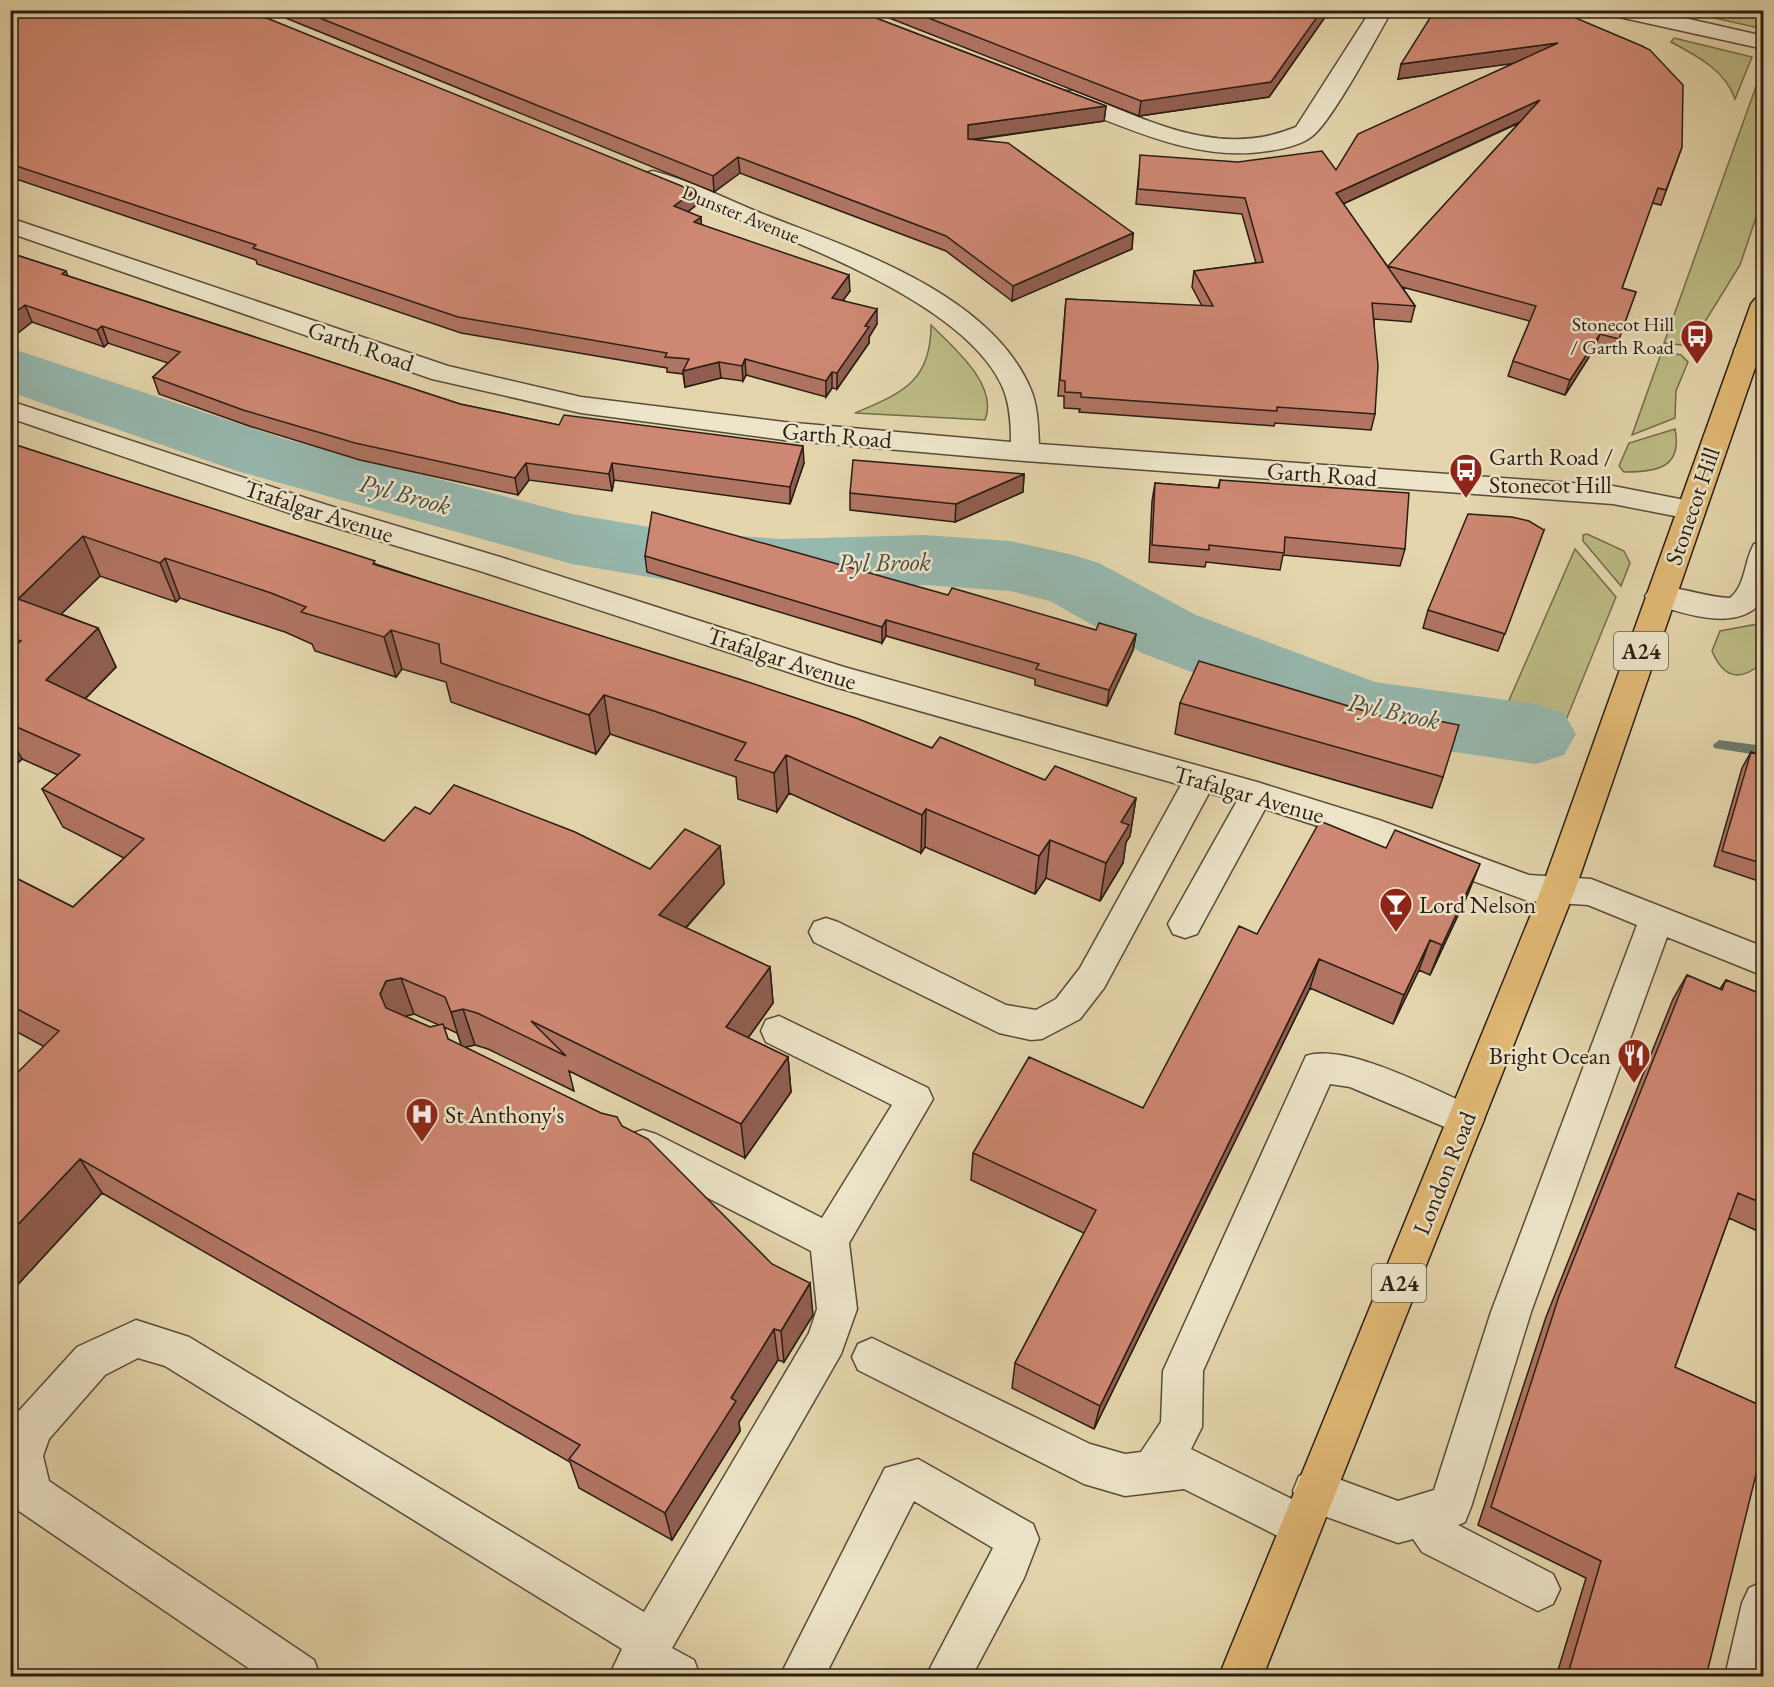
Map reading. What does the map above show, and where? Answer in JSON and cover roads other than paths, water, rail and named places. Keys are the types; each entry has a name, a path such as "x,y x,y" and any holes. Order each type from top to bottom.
{"highway":[{"name":"Stonecot Hill","path":"1590,801 1690,510 1755,354 1764,304"},
{"name":"London Road","path":"1241,1677 1558,890 1590,801"}],"street":[{"path":"1046,89 1182,140 1216,147 1250,147 1280,142 1304,132 1322,108 1382,10"},
{"path":"1618,10 1764,43"},
{"name":"Dunster Avenue","path":"633,170 841,254 905,284 953,313 992,350 1014,381 1024,417 1025,452"},
{"name":"Garth Road","path":"10,225 441,373 581,405 792,432 1025,452 1613,495 1690,510"},
{"name":"Trafalgar Avenue","path":"10,409 316,512 490,564 839,677 1257,794 1367,830 1528,888 1592,892 1764,962"},
{"path":"1660,596 1712,608 1731,608 1746,603 1754,590 1764,551"},
{"path":"826,932 999,1018 1031,1025 1042,1024 1068,1010 1092,978 1200,779"},
{"path":"1185,924 1257,794"},
{"path":"872,1357 1084,1463 1125,1475 1186,1468 1307,1509 1398,1522 1450,1507 1511,1312 1657,917"},
{"path":"298,1677 31,1494 16,1454 32,1427 91,1361 136,1340 176,1350 341,1449 650,1663 827,1341 837,1310 829,1241 915,1099 779,1031"},
{"path":"1154,1470 1181,1427 1183,1371 1320,1067 1353,1072 1466,1120"},
{"path":"626,1137 829,1241"},
{"path":"802,1677 900,1483 918,1480 1018,1539 1009,1563 948,1677"},
{"path":"1422,1515 1437,1536 1538,1589"},
{"path":"1747,1677 1764,1603"}],"waterway":[{"name":"Pyl Brook","path":"10,369 262,455 572,539 679,557 782,564 925,560 1010,566 1073,581 1169,634 1366,710 1536,734"},
{"name":"Pyl Brook","path":"1719,745 1764,751"}],"place":[{"name":"Stonecot Hill / Garth Road","path":"1697,365"},
{"name":"Garth Road / Stonecot Hill","path":"1466,499"},
{"name":"Lord Nelson","path":"1396,933"},
{"name":"Bright Ocean","path":"1634,1084"},
{"name":"St Anthony's","path":"422,1143"}]}
